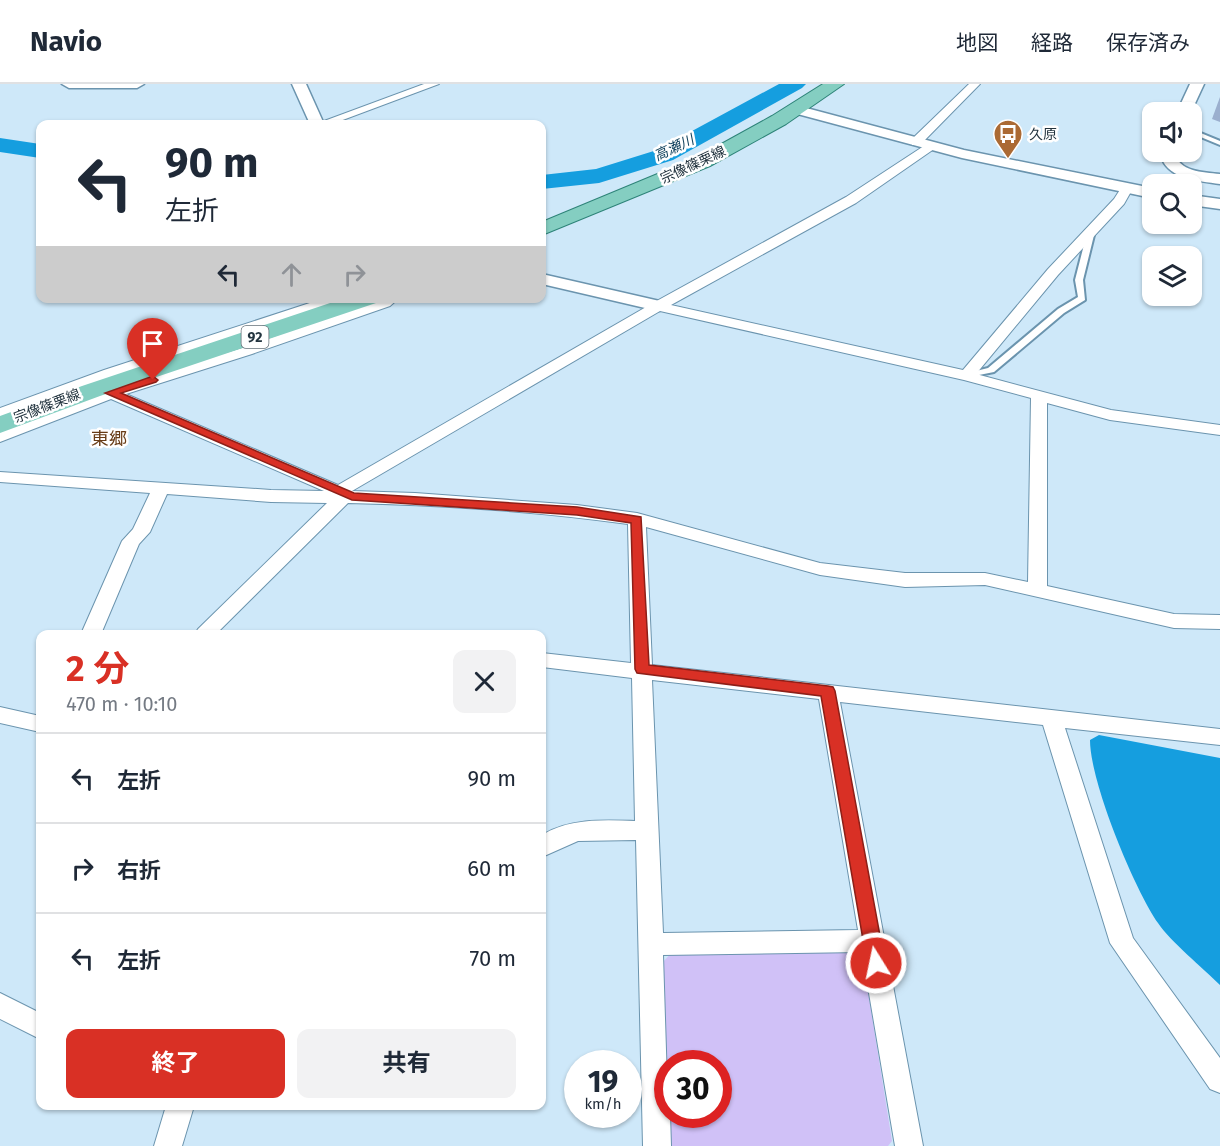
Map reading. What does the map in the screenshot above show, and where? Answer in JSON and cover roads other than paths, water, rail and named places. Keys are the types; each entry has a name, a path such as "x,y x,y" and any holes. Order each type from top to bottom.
{"main road":[{"name":"宗像篠栗線","path":"546,228 703,162 835,84"},
{"name":"宗像篠栗線","path":"0,425 141,372 305,321 354,303"}],"street":[{"path":"69,84 137,84"},
{"path":"298,84 315,120"},
{"path":"333,120 434,84"},
{"path":"209,630 345,495 658,306 851,200 923,144 975,84"},
{"path":"1189,102 1197,84"},
{"path":"795,109 923,144 1142,191"},
{"path":"1170,162 1178,169 1197,176 1220,179"},
{"path":"967,376 992,343 1119,201 1127,188"},
{"path":"1202,202 1220,204"},
{"path":"546,280 967,376 1110,415 1220,430"},
{"path":"0,414 110,373 325,303"},
{"path":"0,437 49,415 110,393 386,303"},
{"path":"110,393 345,495"},
{"path":"1037,590 1039,397"},
{"path":"0,477 160,490 271,496 345,495 577,511 637,519 820,569 905,580 985,579 1174,621 1220,621"},
{"path":"93,630 131,541 141,532 160,490"},
{"path":"637,519 657,1146"},
{"path":"546,660 642,669 1220,737"},
{"path":"828,691 909,1146"},
{"path":"0,716 36,723"},
{"path":"1052,719 1122,943 1220,1080"},
{"path":"546,843 582,830 646,831"},
{"path":"652,944 872,941"},
{"path":"0,1005 36,1025"},
{"path":"168,1146 179,1110"}],"lane":[{"path":"1202,136 1220,143"},
{"path":"967,376 991,369 1061,311 1082,298 1079,280 1091,231"}],"water":[{"path":"1099,735 1220,758 1220,985 1163,930 1137,886 1115,834 1097,781 1090,740"}],"waterway":[{"name":"高瀬川","path":"546,182 599,176 665,155 795,84"},
{"name":"高瀬川","path":"0,145 36,150"}],"place":[{"name":"久原","path":"1008,160"}],"district":[{"name":"東郷","path":"109,439"}]}
